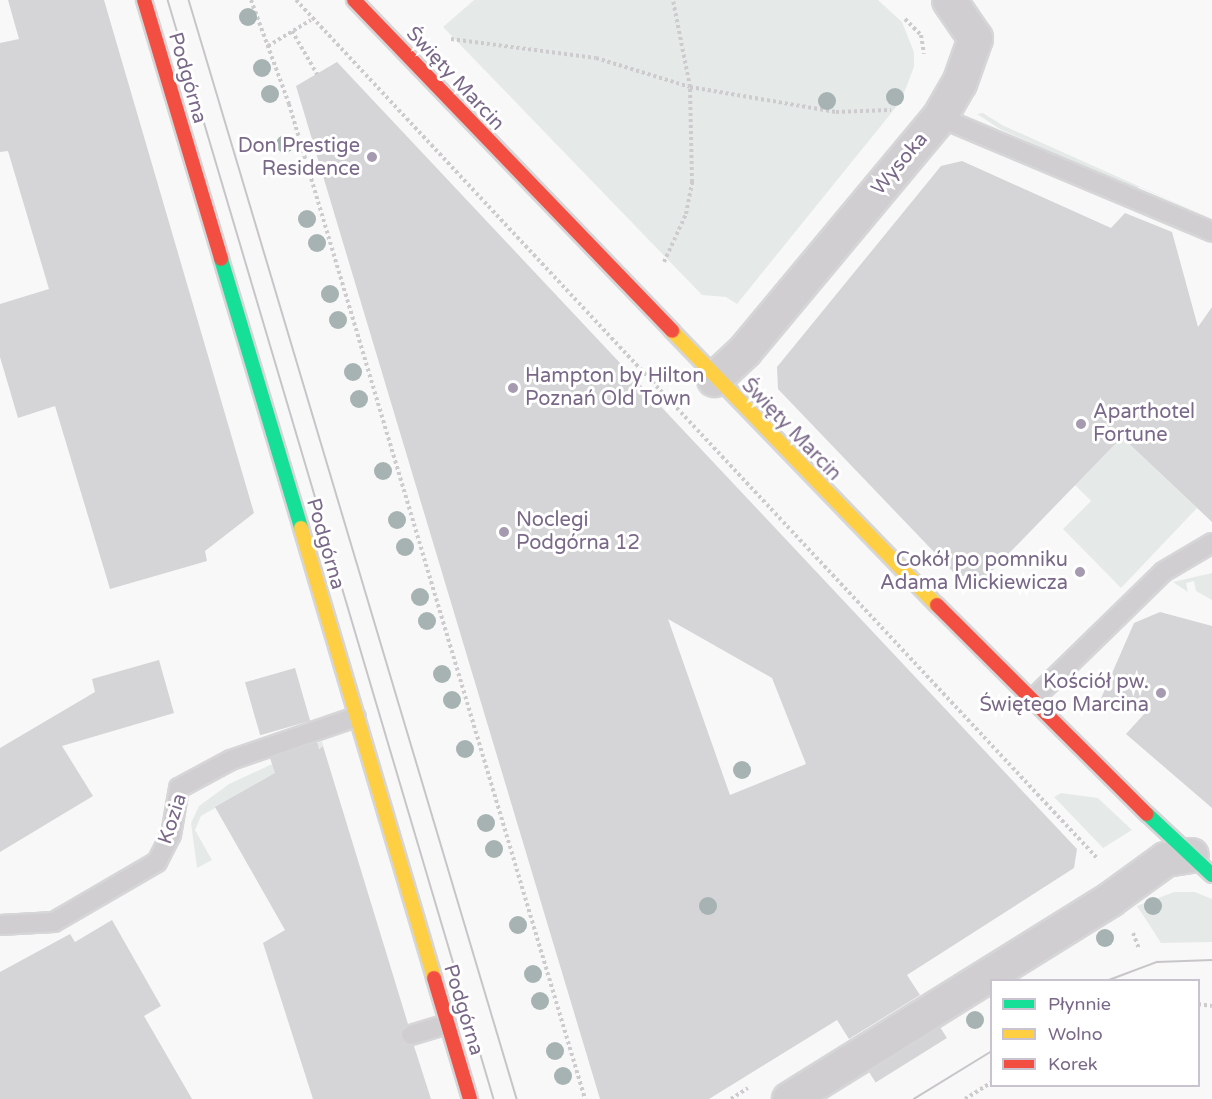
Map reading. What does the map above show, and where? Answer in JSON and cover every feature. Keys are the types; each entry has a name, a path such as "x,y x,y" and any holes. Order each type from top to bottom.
{"street":[{"name":"Podgórna","path":"144,0 470,1099"},
{"name":"Święty Marcin","path":"354,0 634,296 1030,702 1201,865"},
{"path":"939,117 959,83 975,38 949,0"},
{"name":"Wysoka","path":"714,379 744,351 939,117"},
{"path":"789,1099 1110,898 1165,859 1201,865"}],"lane":[{"name":"Wysoka","path":"939,117 1212,232"},
{"path":"1030,702 1163,572 1212,543"},
{"name":"Kozia","path":"0,925 54,922 157,862 171,835 179,788 231,760 356,717"},
{"path":"411,1035 446,1024"}],"path":[{"path":"251,0 289,104 585,1099"},
{"path":"296,0 311,20 1102,863 1093,870"},
{"path":"634,296 667,259 686,214 692,182 690,87 673,0"},
{"path":"268,46 311,20"},
{"path":"292,31 317,74"},
{"path":"447,39 596,58 690,87 836,112 909,108 939,117"},
{"path":"965,1099 990,1083"}],"shaded area":[{"path":"474,0 878,0 902,22 914,52 914,67 901,101 737,304 726,297 702,295 443,27"},
{"path":"983,113 1002,125 1212,219 1139,187 1134,190 1000,129 977,114"},
{"path":"1122,437 1197,508 1121,588 1063,529 1091,501 1075,485"},
{"path":"1212,573 1212,600 1196,591 1194,581 1186,583 1188,592 1173,582"},
{"path":"322,741 323,746 201,816 195,830 212,860 197,868 191,823 199,806 229,784"},
{"path":"1061,793 1098,798 1132,830 1103,848 1054,797"},
{"path":"1174,892 1195,892 1212,899 1212,942 1161,943 1137,906"}],"building":[{"path":"8,0 104,0 254,513 205,551 207,561 110,589 55,406 18,418 0,357 0,304 49,289 8,151 0,152 0,43 19,39"},
{"path":"337,62 1077,849 1074,868 907,975 920,995 849,1039 837,1020 709,1099 600,1099 296,86","holes":["668,619 772,678 806,764 730,795"]},
{"path":"962,161 1111,228 1125,213 1172,232 1198,327 1212,307 1212,522 1122,437 987,576 957,576 778,389 777,367 941,166"},
{"name":"Kościół pw. Świętego Marcina","path":"1160,612 1212,626 1212,808 1126,734 1146,712 1099,703 1134,623"},
{"path":"159,660 174,713 62,746 93,796 0,852 0,748 95,692 92,679"},
{"path":"295,668 310,721 260,735 245,682"},
{"path":"317,742 319,749 323,746 408,1024 401,1039 414,1046 431,1099 313,1099 263,943 285,930 215,807 275,773 270,758"},
{"path":"112,920 161,1006 144,1016 192,1099 0,1099 0,972 70,934 75,942"},
{"path":"940,1027 947,1038 876,1083 869,1072"}],"tram line":[{"path":"168,0 494,1099"},
{"path":"189,0 517,1099"},
{"path":"1112,979 1157,962 1212,960"},
{"path":"914,1099 990,1052"}],"traffic: fast":[{"path":"221,259 301,528"},
{"path":"1147,814 1212,875"}],"traffic: slow":[{"path":"672,331 937,605"},
{"path":"301,528 434,978"}],"traffic: jam":[{"path":"144,0 221,259"},
{"path":"354,0 672,331"},
{"path":"937,605 1147,814"},
{"path":"434,978 470,1099"}],"place":[{"name":"Don Prestige Residence","path":"372,157"},
{"name":"Hampton by Hilton Poznań Old Town","path":"513,388"},
{"name":"Aparthotel Fortune","path":"1081,424"},
{"name":"Noclegi Podgórna 12","path":"504,532"},
{"name":"Cokół po pomniku Adama Mickiewicza","path":"1080,572"},
{"name":"Kościół pw. Świętego Marcina","path":"1161,693"}]}
